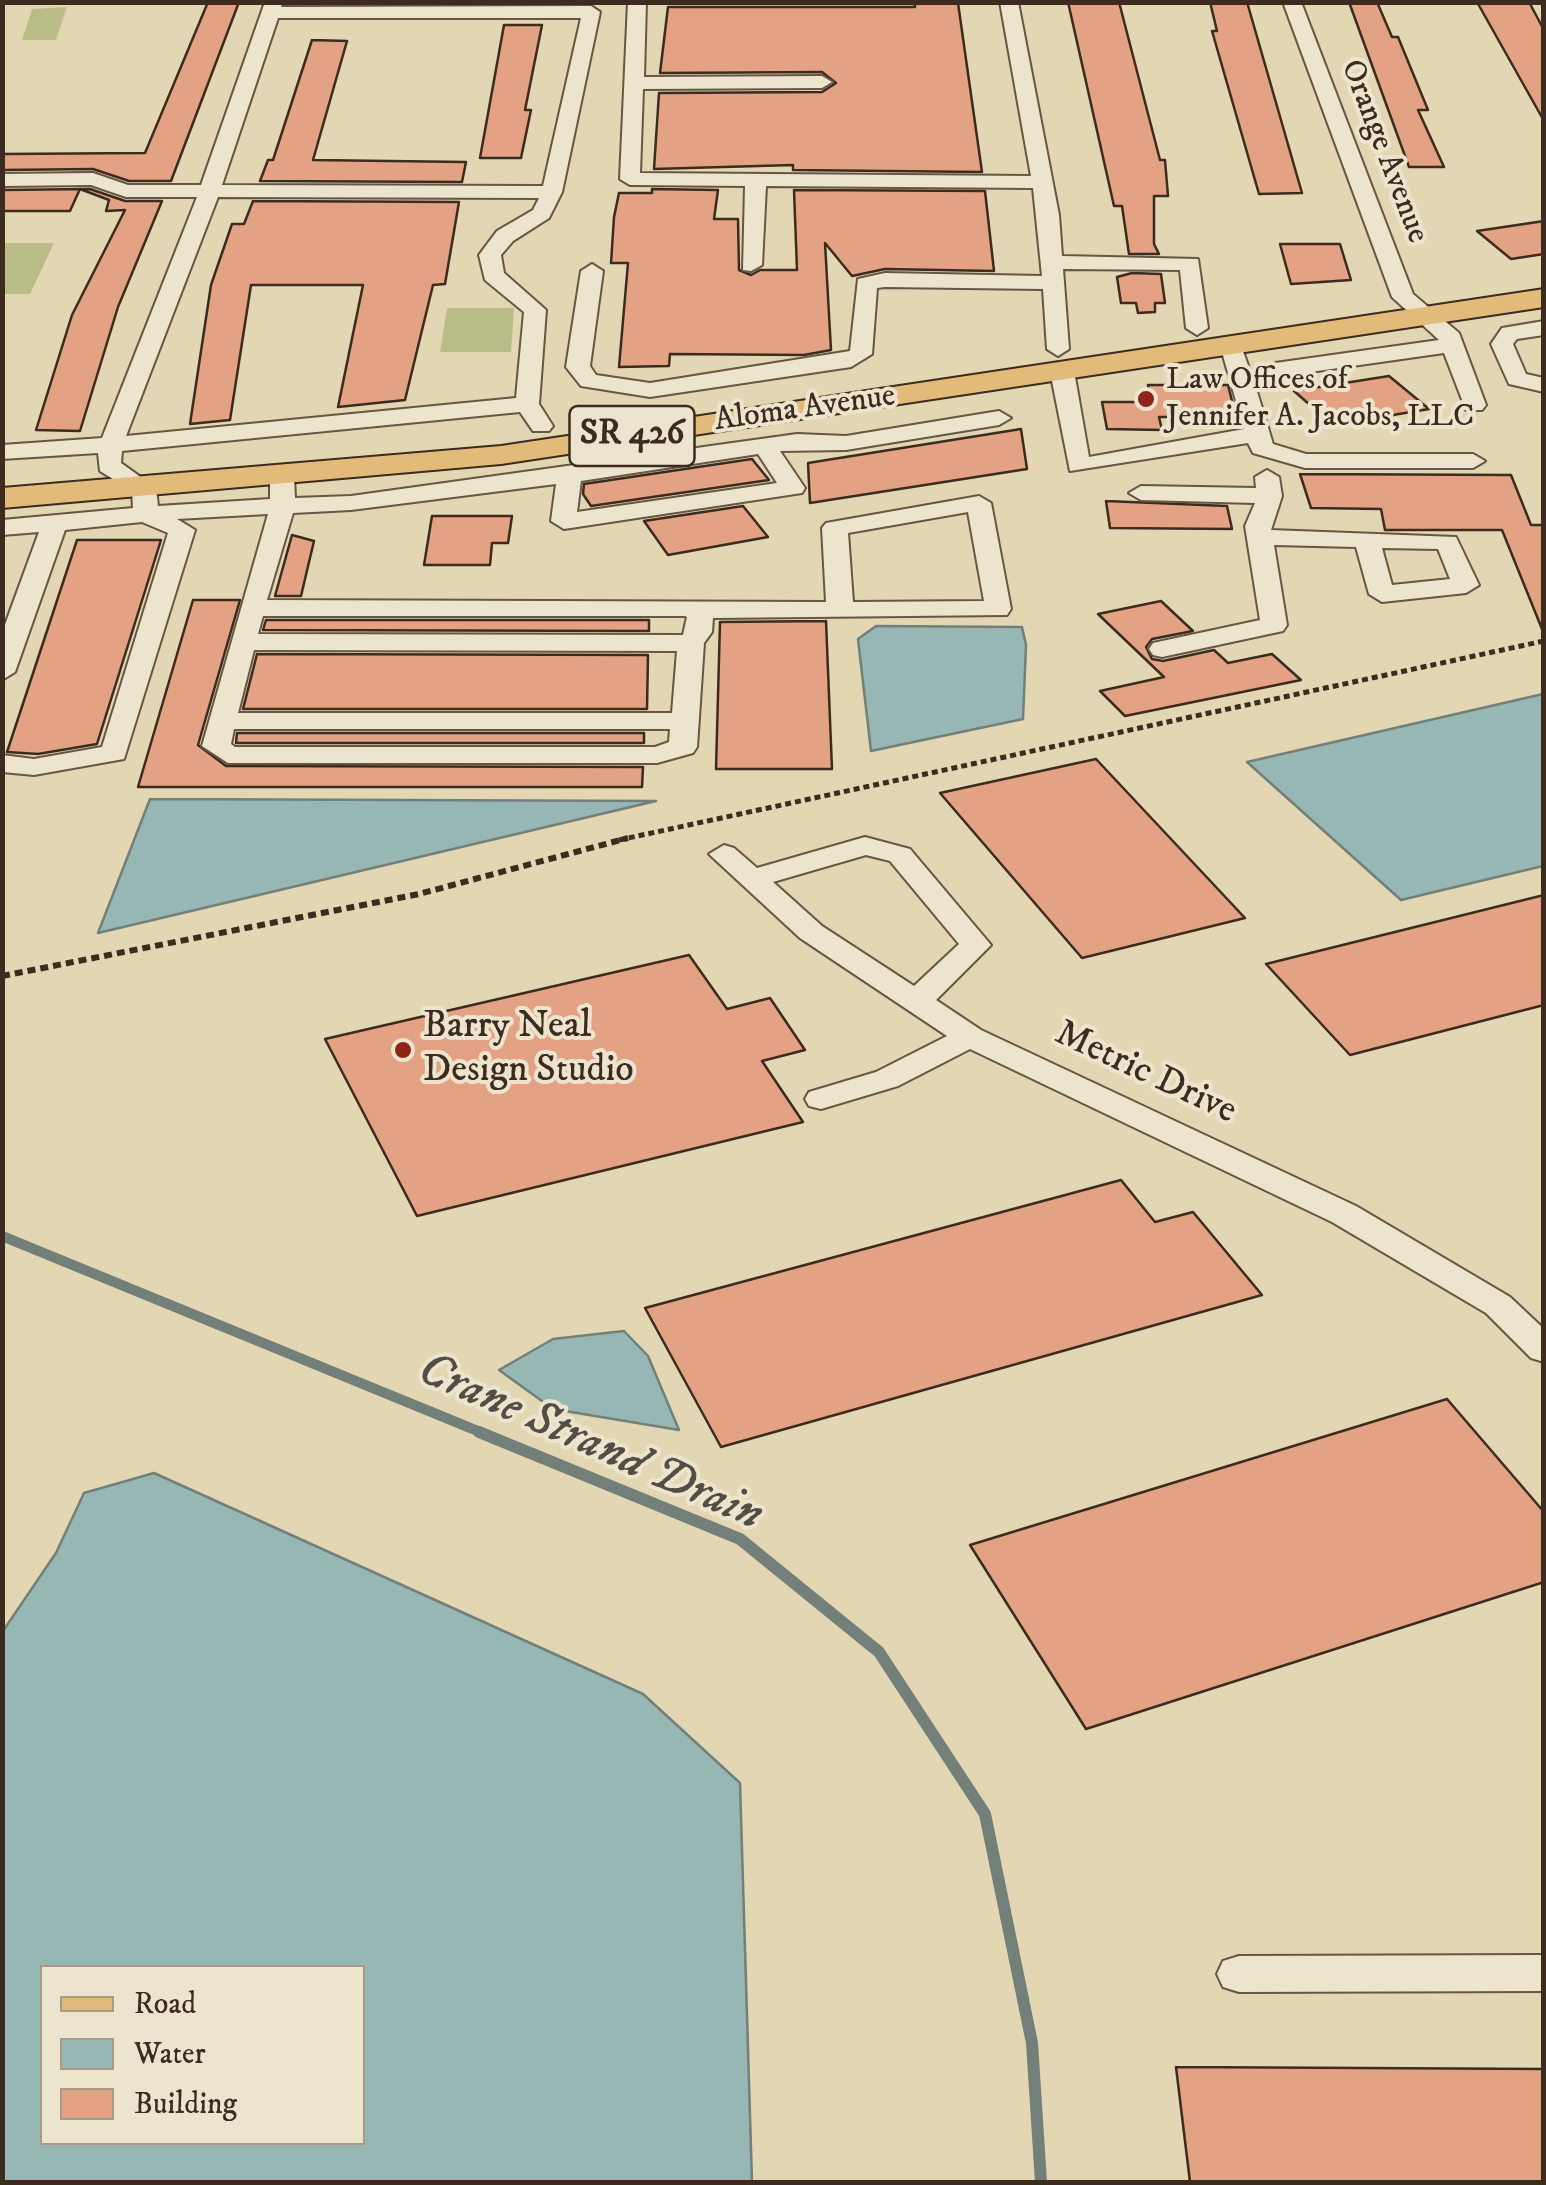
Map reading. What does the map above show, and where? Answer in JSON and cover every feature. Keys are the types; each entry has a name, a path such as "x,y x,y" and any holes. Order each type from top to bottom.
{"main road":[{"name":"Aloma Avenue","path":"2,498 146,501 452,474 710,424 868,401 1197,328 1544,276"},
{"name":"Aloma Avenue","path":"2,474 110,456 342,448 534,415 1060,360 1250,353 1427,316 1544,298"},
{"path":"710,424 770,392"}],"street":[{"path":"637,2 630,179 1042,182"},
{"path":"1009,2 1042,182 1060,360 1079,466 1260,441 1305,461 1473,461"},
{"name":"Orange Avenue","path":"1292,2 1403,297 1448,333 1452,345"},
{"path":"110,456 209,192 272,8 590,12 552,192 542,214 505,236 490,255 493,275 535,310 534,415"},
{"path":"631,83 822,82"},
{"path":"2,180 93,179 126,191 552,192"},
{"path":"751,265 756,180"},
{"path":"592,270 578,367 589,381 650,390 844,362 861,354 866,284 1190,264 1197,328"},
{"path":"1544,328 1510,333 1502,344 1517,379 1544,385"},
{"path":"1162,649 1274,625 1258,526 1270,496 1250,353 1288,368 1452,345 1474,406"},
{"path":"868,401 900,434"},
{"path":"452,474 569,475 798,441 846,443 999,418"},
{"path":"710,424 730,452"},
{"path":"569,475 564,521 793,488 765,446"},
{"path":"2,452 110,456 146,501 182,530 114,753 34,768 2,763"},
{"path":"282,492 223,721 686,722 691,643 700,632 700,614 694,610"},
{"path":"1141,493 1270,496"},
{"path":"2,528 55,523 146,501"},
{"path":"252,608 694,610 840,610 998,609 979,504 835,528 840,610"},
{"path":"2,672 55,523"},
{"path":"1260,537 1367,540"},
{"path":"244,642 691,643"},
{"path":"752,878 865,846 900,855 976,945 916,1002"},
{"name":"Metric Drive","path":"724,854 811,932 970,1036 1344,1214 1498,1305 1544,1350"},
{"path":"821,1099 887,1080 970,1036"},
{"path":"1239,1974 1544,1973"}],"path":[{"path":"2,976 420,894 658,831 933,776 1544,641"}],"green space":[{"path":"67,7 56,40 22,40 32,9"},
{"path":"2,243 54,243 30,294 3,294"},
{"path":"447,308 514,308 511,352 440,352"}],"water":[{"path":"876,626 1022,627 1026,645 1023,719 871,751 858,639"},
{"path":"1543,694 1543,866 1401,900 1247,762"},
{"path":"150,799 656,801 98,933"},
{"path":"624,1331 648,1356 679,1430 553,1409 499,1370 553,1339"},
{"path":"154,1473 643,1694 740,1783 752,2182 3,2182 3,1631 56,1553 84,1493"}],"building":[{"path":"208,2 239,2 171,181 129,181 93,169 2,170 2,154 145,153"},
{"path":"914,2 958,3 982,172 793,170 793,165 654,169 659,93 822,92 836,83 822,72 660,73 668,7 915,7"},
{"path":"1068,2 1119,2 1160,160 1165,160 1168,196 1154,196 1154,244 1159,254 1129,254 1122,206 1114,206"},
{"path":"1210,2 1247,2 1302,193 1259,194 1212,31 1217,31"},
{"path":"1349,2 1377,2 1392,37 1398,37 1428,110 1418,110 1444,167 1409,167"},
{"path":"1477,2 1529,2 1544,30 1544,121"},
{"path":"504,25 542,25 525,110 531,110 521,158 480,158"},
{"path":"312,40 347,41 313,160 466,162 462,182 260,181 268,160 273,160"},
{"path":"80,189 70,211 2,211 2,190"},
{"path":"80,189 125,201 162,201 118,307 80,431 36,430 72,315 125,210 106,211 109,200"},
{"path":"652,189 718,190 714,219 738,219 739,270 751,275 760,270 797,270 794,190 985,191 994,271 885,269 852,276 825,243 831,350 804,355 670,354 669,366 619,367 628,263 611,263 614,217 619,193 652,193"},
{"path":"253,201 459,202 445,284 433,285 405,400 338,407 363,285 251,285 230,420 190,424 211,285 232,224 244,224"},
{"path":"1544,221 1544,254 1511,259 1477,231"},
{"path":"1280,244 1340,244 1351,280 1291,284"},
{"path":"1161,274 1165,303 1155,303 1155,312 1138,313 1136,303 1121,303 1117,277"},
{"path":"1389,376 1429,409 1333,425 1294,391"},
{"path":"1148,385 1228,385 1236,417 1159,417 1162,430 1107,429 1102,402 1150,402"},
{"path":"1021,429 1027,469 810,503 808,463"},
{"path":"752,459 769,480 591,506 583,494 584,484"},
{"path":"1300,474 1511,475 1531,525 1544,525 1544,634 1502,530 1385,530 1381,509 1311,508"},
{"path":"1106,501 1227,506 1232,529 1110,528"},
{"path":"743,506 768,537 668,555 644,521"},
{"path":"432,516 512,516 508,543 492,543 490,565 424,565"},
{"path":"292,535 314,541 301,596 275,596"},
{"path":"77,540 161,540 97,744 38,754 7,752"},
{"path":"193,600 240,600 198,745 226,766 643,767 642,787 138,787"},
{"path":"1161,601 1193,631 1152,639 1146,647 1152,659 1163,661 1214,650 1228,663 1272,654 1301,680 1125,716 1100,691 1164,677 1098,614"},
{"path":"266,620 649,620 649,631 263,630"},
{"path":"826,621 832,769 716,769 720,622"},
{"path":"257,654 648,655 647,709 243,709"},
{"path":"237,733 644,733 644,743 236,743"},
{"path":"1096,759 1245,918 1082,958 940,793"},
{"path":"1544,895 1544,1005 1350,1055 1266,964"},
{"path":"689,955 727,1009 770,998 805,1050 762,1061 803,1122 417,1216 325,1039"},
{"path":"1121,1180 1155,1222 1193,1212 1262,1295 721,1447 645,1308"},
{"path":"1447,1399 1544,1512 1544,1582 1086,1729 970,1545"},
{"path":"1176,2067 1544,2069 1544,2182 1190,2182"}],"waterway":[{"name":"Crane Strand Drain","path":"2,1236 485,1434"},
{"name":"Crane Strand Drain","path":"479,1432 740,1539 879,1652 985,1814 1032,2043 1041,2182"}],"place":[{"name":"Law Offices of Jennifer A. Jacobs, LLC","path":"1146,399"},
{"name":"Barry Neal Design Studio","path":"403,1050"}]}
